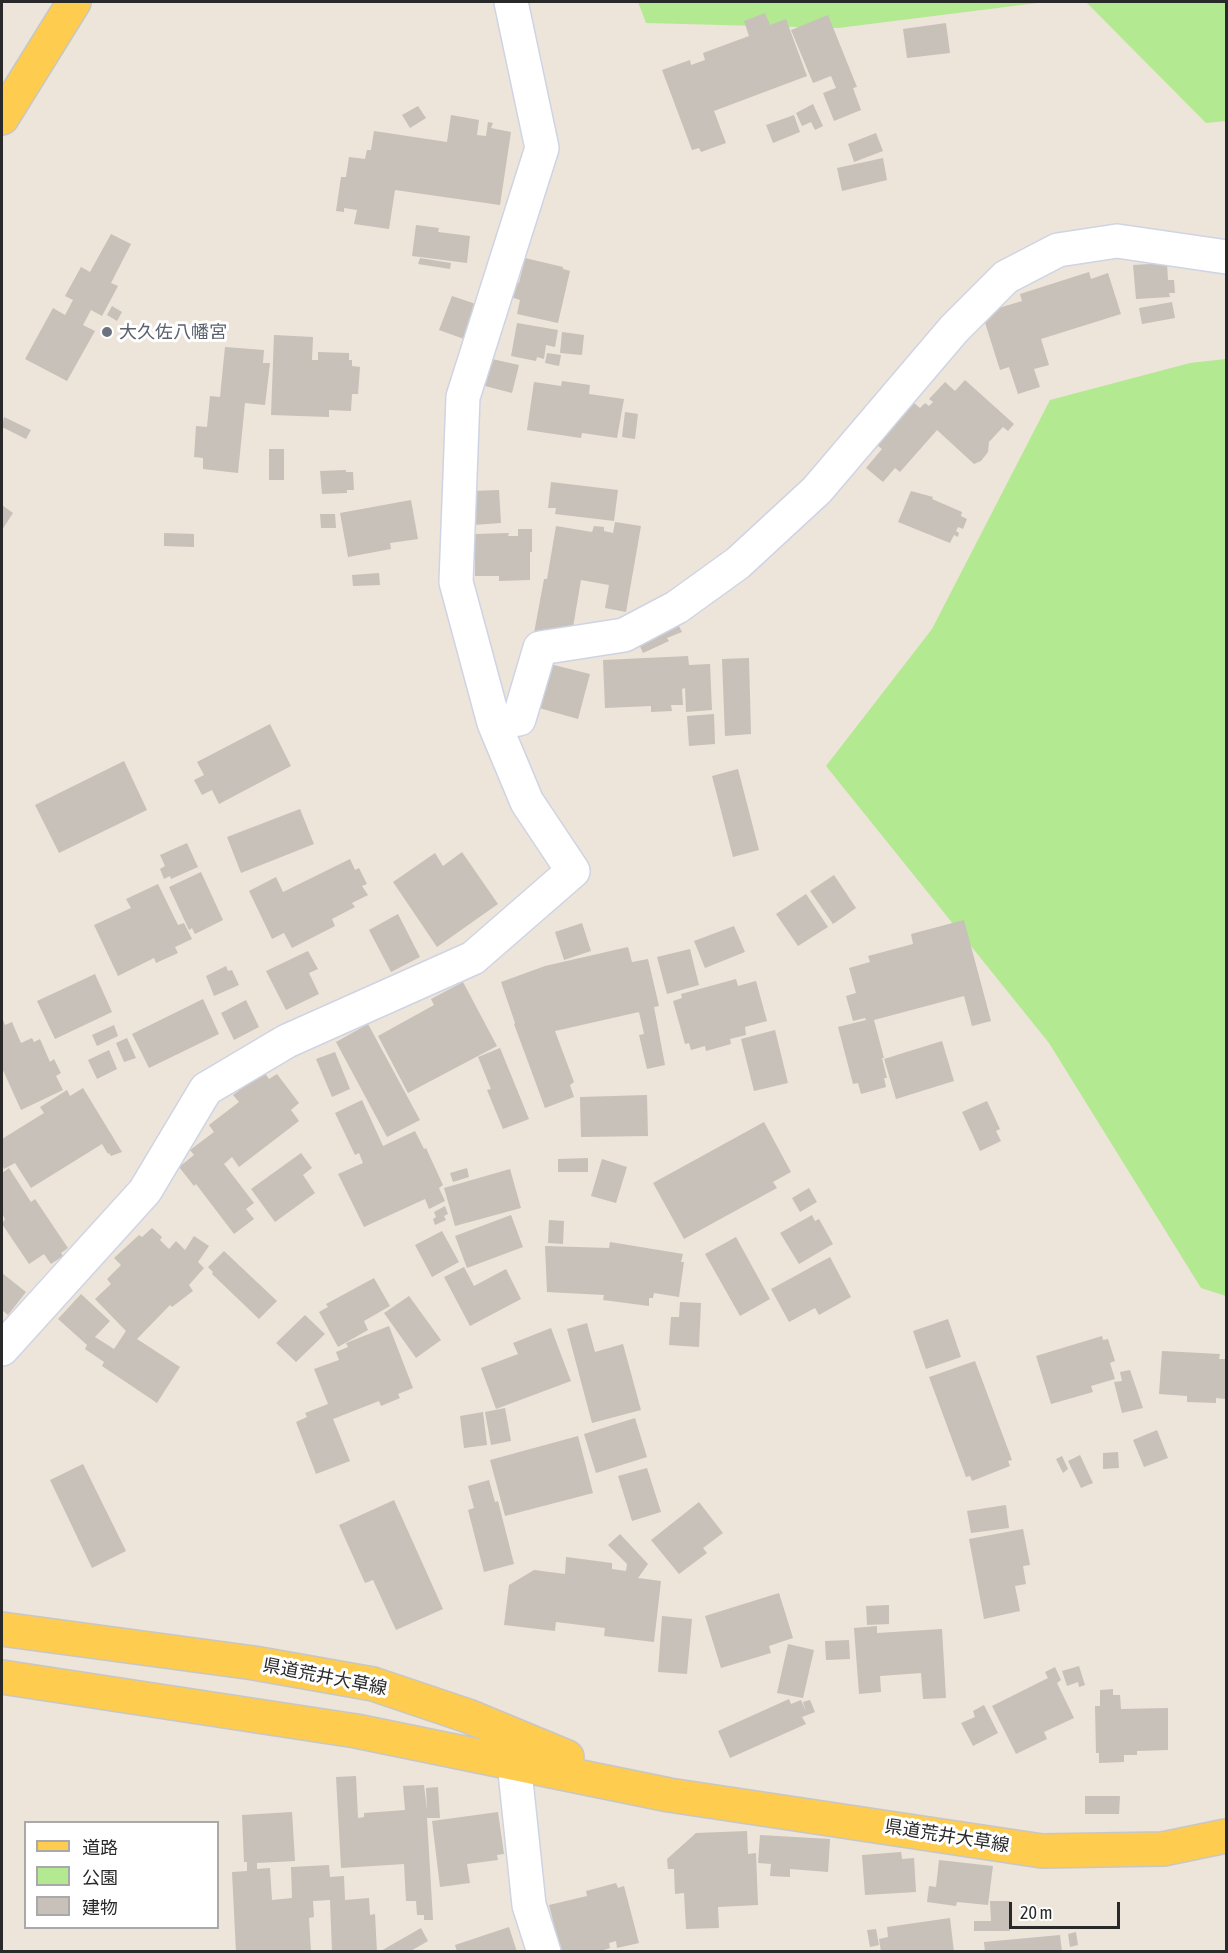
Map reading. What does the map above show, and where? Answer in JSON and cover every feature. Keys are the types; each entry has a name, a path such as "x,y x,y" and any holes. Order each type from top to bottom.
{"main road":[{"path":"2,117 74,2"},
{"name":"県道荒井大草線","path":"2,1629 254,1663 373,1684 468,1716 538,1746 669,1795"},
{"name":"県道荒井大草線","path":"2,1677 356,1731 514,1761 575,1777 669,1795 1042,1851 1164,1849 1227,1836"}],"street":[{"path":"2,1349 145,1191 206,1089 287,1041 473,958 573,871 527,802 494,723 456,582 463,397 542,148 511,2"},
{"path":"494,723 519,719 540,648 624,635 677,607 738,563 817,490 954,329 1006,277 1058,250 1117,241 1227,257"},
{"path":"514,1761 529,1905 544,1952"}],"green space":[{"path":"638,2 1045,2 838,28 646,23"},
{"path":"1086,2 1226,2 1226,121 1206,123"},
{"path":"1226,359 1226,1296 1201,1288 1049,1043 826,766 932,629 1050,400 1190,363"}],"building":[{"path":"765,13 770,25 786,19 807,76 714,111 726,143 701,152 699,148 692,150 662,70 690,60 691,65 705,60 703,53 749,36 744,21"},
{"path":"828,15 857,87 853,88 861,110 834,121 823,93 836,88 831,76 813,83 791,30"},
{"path":"946,23 950,53 907,58 903,29"},
{"path":"813,104 823,126 815,130 811,122 802,126 796,113"},
{"path":"418,106 426,118 410,128 402,115"},
{"path":"451,115 479,120 477,135 486,136 488,122 493,123 491,128 511,132 500,205 395,190 389,229 354,224 357,210 344,208 344,212 336,211 341,177 346,177 349,157 365,159 367,150 371,150 374,131 447,142"},
{"path":"794,115 800,132 773,143 766,125"},
{"path":"876,133 883,151 854,162 848,144"},
{"path":"883,158 887,180 842,191 837,168"},
{"path":"416,225 439,228 438,232 470,236 467,263 412,256"},
{"path":"111,234 131,244 111,283 118,286 102,316 91,310 83,325 95,331 67,381 25,359 53,308 65,315 73,300 65,296 81,267 90,272"},
{"path":"420,258 451,263 450,269 418,264"},
{"path":"525,258 563,267 570,271 558,323 517,314 520,300 511,297 514,282 519,283"},
{"path":"1167,263 1168,280 1174,280 1175,293 1169,293 1170,297 1136,299 1133,265"},
{"path":"1089,272 1091,279 1108,273 1121,314 1041,339 1049,365 1034,369 1040,387 1018,394 1009,367 1000,370 982,313 1022,301 1020,294"},
{"path":"452,296 476,304 464,339 439,330"},
{"path":"1172,302 1175,318 1142,324 1139,308"},
{"path":"112,306 122,312 117,321 107,315"},
{"path":"517,323 558,330 555,347 546,345 544,359 537,357 536,361 511,356"},
{"path":"562,332 584,335 582,355 560,353"},
{"path":"274,335 313,337 312,360 318,360 318,352 349,353 352,366 360,367 358,394 352,394 351,411 329,410 329,417 271,415"},
{"path":"225,347 264,350 263,363 270,363 265,405 245,403 238,473 203,469 203,458 194,457 196,426 207,427 210,396 220,397"},
{"path":"547,353 561,355 559,366 545,363"},
{"path":"492,359 519,365 512,393 485,386"},
{"path":"965,380 1014,424 1008,431 1003,427 989,442 988,452 981,461 974,464 937,430 900,472 895,468 883,482 866,468 882,449 877,445 914,403 920,408 925,403 929,406 933,402 929,399 945,382 955,391"},
{"path":"562,381 590,385 589,394 624,399 617,438 582,433 581,438 527,430 534,382 561,386"},
{"path":"625,412 638,414 635,439 622,437"},
{"path":"4,417 31,430 26,439 2,427"},
{"path":"269,449 284,449 284,480 269,480"},
{"path":"346,470 346,472 353,472 354,490 347,490 347,493 322,494 320,471"},
{"path":"551,482 618,490 614,521 555,514 556,508 548,508"},
{"path":"499,490 501,523 473,525 472,491"},
{"path":"911,491 933,497 932,499 962,512 961,516 967,519 963,529 958,527 956,531 959,533 958,537 954,535 950,543 898,522"},
{"path":"411,500 418,539 390,543 391,549 348,557 340,513"},
{"path":"2,505 13,513 2,530"},
{"path":"320,514 335,514 336,528 321,528"},
{"path":"615,522 641,526 626,612 605,608 609,585 581,580 571,639 534,633 544,579 547,579 556,526 592,532 594,526 604,527 604,531 613,533"},
{"path":"518,529 532,529 530,580 499,581 499,576 475,576 475,534 509,533 508,536 518,536"},
{"path":"164,533 194,534 194,547 164,546"},
{"path":"379,573 380,585 353,586 352,575"},
{"path":"676,620 682,632 667,638 669,641 643,653 637,640"},
{"path":"688,656 689,665 710,664 712,710 686,712 685,688 682,689 683,705 671,705 672,711 651,712 651,706 605,708 603,660"},
{"path":"749,658 751,734 725,736 722,659"},
{"path":"550,664 590,674 578,719 539,708"},
{"path":"714,714 715,744 689,746 687,716"},
{"path":"270,724 291,766 219,804 212,790 202,795 194,780 204,775 197,762"},
{"path":"124,761 147,810 59,853 35,805"},
{"path":"738,769 759,850 733,857 712,776"},
{"path":"300,809 314,844 241,873 227,837"},
{"path":"187,843 198,867 171,879 170,876 164,879 160,869 165,866 160,855"},
{"path":"462,852 498,904 437,947 393,882 435,853 443,866"},
{"path":"350,859 355,870 359,868 367,884 362,886 368,895 352,903 355,907 332,919 335,926 292,948 284,933 272,939 249,891 276,877 283,892"},
{"path":"201,872 223,920 195,934 192,928 189,930 169,887"},
{"path":"834,875 856,908 833,924 810,891"},
{"path":"158,884 178,925 184,923 192,939 175,947 178,953 156,963 154,958 118,976 94,925 131,908 126,899"},
{"path":"806,894 828,927 798,946 776,914"},
{"path":"398,914 420,957 391,972 369,930"},
{"path":"964,920 991,1021 972,1026 964,996 874,1020 884,1058 882,1058 887,1078 884,1078 886,1087 861,1094 858,1083 853,1084 838,1027 866,1020 865,1018 853,1021 846,996 856,993 849,968 870,962 868,956 913,944 911,934"},
{"path":"582,923 591,951 564,960 555,932"},
{"path":"734,926 745,952 705,968 694,941"},
{"path":"628,947 632,962 648,959 659,1006 654,1007 665,1065 647,1069 639,1035 644,1034 639,1012 555,1031 574,1082 570,1085 574,1097 545,1108 501,982 545,966"},
{"path":"690,949 699,985 667,994 657,957"},
{"path":"308,951 318,969 309,973 319,994 286,1010 266,971"},
{"path":"226,966 228,971 232,970 239,985 214,996 206,976"},
{"path":"95,974 112,1012 55,1039 37,1001"},
{"path":"736,979 738,986 756,981 767,1021 745,1027 746,1035 730,1039 731,1044 706,1051 705,1046 691,1050 689,1043 685,1044 673,1001 682,998 681,994"},
{"path":"463,982 497,1046 408,1093 378,1036 434,1005 431,999"},
{"path":"203,999 219,1034 149,1068 132,1034"},
{"path":"246,1000 259,1027 234,1040 221,1013"},
{"path":"2,1017 5,1025 12,1022 21,1043 32,1038 34,1042 40,1039 50,1062 54,1059 61,1073 56,1076 63,1090 21,1110 2,1068"},
{"path":"368,1024 420,1120 387,1137 336,1042"},
{"path":"114,1025 118,1036 97,1046 92,1035"},
{"path":"775,1030 788,1083 754,1091 741,1039"},
{"path":"127,1038 136,1058 124,1062 116,1043"},
{"path":"942,1041 954,1081 896,1099 884,1059"},
{"path":"500,1048 529,1119 503,1129 487,1090 491,1089 478,1057"},
{"path":"109,1050 117,1069 97,1079 88,1060"},
{"path":"335,1052 350,1089 332,1097 316,1059"},
{"path":"264,1072 269,1079 277,1074 299,1103 291,1110 299,1121 239,1167 232,1157 224,1164 254,1203 246,1209 254,1219 234,1234 196,1184 194,1186 179,1167 194,1155 190,1150 214,1132 209,1125 239,1102 233,1095"},
{"path":"83,1088 122,1152 111,1156 102,1144 31,1188 15,1163 4,1169 2,1139 44,1113 40,1107 67,1090 70,1096"},
{"path":"647,1095 648,1136 581,1137 580,1097"},
{"path":"362,1100 383,1146 415,1131 424,1149 426,1148 443,1185 439,1188 445,1201 429,1209 425,1199 364,1227 338,1174 363,1163 359,1153 355,1155 335,1113"},
{"path":"987,1101 1000,1129 996,1131 1001,1141 980,1151 962,1112"},
{"path":"764,1122 791,1172 773,1182 777,1188 684,1239 653,1183"},
{"path":"301,1153 312,1168 303,1175 315,1193 275,1222 251,1189"},
{"path":"588,1158 588,1172 558,1172 558,1159"},
{"path":"602,1159 627,1167 616,1203 591,1196"},
{"path":"9,1168 31,1202 35,1199 68,1248 61,1253 63,1256 51,1264 44,1254 29,1264 2,1224 5,1219 2,1213 2,1173"},
{"path":"467,1168 469,1177 453,1182 450,1173"},
{"path":"510,1169 521,1208 455,1226 444,1188"},
{"path":"809,1188 817,1202 800,1212 792,1198"},
{"path":"445,1206 448,1214 444,1216 446,1220 435,1225 434,1212"},
{"path":"511,1215 523,1247 467,1268 455,1236"},
{"path":"812,1215 815,1221 819,1219 833,1244 799,1264 780,1233"},
{"path":"549,1220 564,1221 563,1244 548,1243"},
{"path":"152,1228 162,1237 160,1240 169,1249 176,1241 185,1250 194,1236 209,1246 198,1262 204,1268 189,1285 193,1291 172,1307 170,1305 137,1339 180,1367 157,1403 102,1366 104,1362 85,1349 87,1345 58,1319 81,1294 110,1321 95,1337 114,1349 126,1331 95,1299 111,1284 107,1279 121,1265 114,1258 139,1235 142,1237"},
{"path":"442,1231 459,1262 432,1277 415,1245"},
{"path":"736,1237 770,1299 740,1316 705,1254"},
{"path":"610,1242 683,1254 679,1297 654,1293 653,1298 649,1298 649,1306 603,1300 604,1295 547,1292 545,1246 609,1248"},
{"path":"224,1251 277,1301 259,1319 212,1274 213,1272 208,1267"},
{"path":"830,1257 851,1297 819,1315 815,1308 789,1322 771,1289"},
{"path":"464,1267 474,1286 506,1269 521,1299 470,1326 444,1277"},
{"path":"2,1273 26,1292 8,1315 2,1310"},
{"path":"374,1278 390,1306 364,1321 368,1330 338,1347 319,1312 328,1307 326,1304"},
{"path":"409,1296 441,1340 416,1358 384,1313"},
{"path":"680,1302 701,1303 699,1347 669,1345 671,1317 679,1317"},
{"path":"305,1315 325,1334 296,1362 276,1343"},
{"path":"948,1319 961,1357 926,1369 913,1331"},
{"path":"587,1323 595,1352 623,1344 641,1410 592,1423 567,1329"},
{"path":"389,1326 413,1388 398,1394 400,1398 381,1406 379,1401 333,1419 350,1461 316,1474 296,1422 307,1417 305,1413 328,1404 314,1369 339,1360 336,1352 348,1347 346,1343"},
{"path":"551,1328 571,1381 496,1409 481,1368 518,1354 513,1343"},
{"path":"1102,1336 1103,1340 1108,1339 1115,1361 1110,1363 1115,1379 1091,1386 1093,1392 1051,1404 1036,1356"},
{"path":"1162,1351 1220,1354 1219,1359 1226,1359 1225,1399 1216,1398 1216,1403 1187,1402 1187,1396 1159,1394"},
{"path":"975,1361 1012,1460 1008,1461 1010,1466 972,1481 970,1476 966,1477 929,1377"},
{"path":"1130,1370 1143,1408 1122,1413 1114,1382 1122,1381 1120,1372"},
{"path":"505,1408 511,1441 491,1445 485,1412"},
{"path":"483,1412 487,1445 464,1448 460,1416"},
{"path":"635,1418 647,1457 596,1473 584,1434"},
{"path":"1157,1430 1168,1458 1144,1467 1133,1440"},
{"path":"578,1436 593,1493 505,1516 490,1460"},
{"path":"1118,1452 1119,1468 1103,1469 1103,1453"},
{"path":"1080,1455 1093,1483 1081,1488 1068,1461"},
{"path":"1062,1456 1068,1469 1063,1473 1056,1459"},
{"path":"83,1464 126,1551 92,1568 50,1480"},
{"path":"647,1468 661,1512 632,1521 618,1476"},
{"path":"489,1480 495,1502 498,1501 514,1564 484,1572 468,1510 474,1508 468,1486"},
{"path":"394,1500 443,1609 396,1630 373,1580 365,1583 339,1525"},
{"path":"699,1502 723,1533 703,1548 707,1553 679,1574 651,1540"},
{"path":"1006,1505 1009,1528 971,1533 967,1511"},
{"path":"1023,1529 1030,1565 1023,1566 1026,1584 1015,1586 1020,1611 984,1619 969,1539"},
{"path":"620,1534 648,1564 638,1578 661,1581 654,1642 604,1636 605,1628 556,1622 555,1631 504,1625 509,1585 534,1570 565,1574 566,1557 612,1563 612,1569 626,1571 627,1564 608,1545"},
{"path":"779,1593 793,1638 769,1646 771,1653 721,1668 705,1616"},
{"path":"889,1605 889,1624 867,1625 866,1606"},
{"path":"662,1616 692,1619 687,1674 658,1672"},
{"path":"877,1626 877,1633 942,1629 946,1698 923,1699 921,1673 880,1676 881,1692 859,1694 854,1628"},
{"path":"849,1640 850,1659 826,1660 825,1641"},
{"path":"788,1644 814,1650 803,1698 777,1693"},
{"path":"1079,1666 1085,1685 1079,1687 1078,1682 1067,1686 1062,1671"},
{"path":"1055,1667 1061,1680 1057,1683 1074,1718 1044,1732 1047,1739 1016,1754 992,1706 1048,1678 1045,1672"},
{"path":"1113,1689 1113,1695 1120,1695 1121,1709 1168,1708 1168,1750 1137,1751 1137,1755 1124,1755 1124,1762 1099,1763 1099,1753 1096,1753 1095,1706 1100,1706 1100,1690"},
{"path":"789,1699 791,1704 801,1700 806,1711 803,1702 810,1700 815,1712 802,1717 806,1724 730,1758 718,1731"},
{"path":"984,1705 998,1733 973,1746 961,1723 975,1717 973,1711"},
{"path":"356,1776 358,1818 364,1817 364,1813 405,1810 403,1786 424,1785 427,1811 426,1788 438,1787 440,1818 427,1818 433,1920 424,1920 424,1915 417,1915 416,1901 406,1901 404,1864 341,1868 336,1777"},
{"path":"1085,1796 1120,1796 1119,1814 1085,1814"},
{"path":"292,1812 295,1861 257,1863 257,1869 270,1868 272,1900 292,1898 291,1867 329,1865 330,1877 344,1876 345,1900 369,1898 370,1915 375,1914 377,1952 332,1952 330,1900 313,1901 314,1917 309,1918 311,1952 236,1952 232,1872 247,1871 247,1862 244,1862 242,1815"},
{"path":"498,1812 504,1854 497,1855 498,1860 467,1864 470,1883 440,1887 432,1821"},
{"path":"747,1831 748,1854 756,1853 758,1905 718,1907 719,1928 686,1929 684,1893 675,1894 674,1869 668,1869 667,1859 696,1833"},
{"path":"760,1835 830,1839 828,1872 790,1869 790,1877 770,1876 771,1864 758,1863"},
{"path":"901,1852 902,1859 914,1858 916,1892 865,1895 862,1855"},
{"path":"939,1860 993,1866 988,1905 957,1902 956,1906 927,1902 929,1886 936,1887"},
{"path":"616,1883 618,1888 624,1886 639,1943 617,1948 616,1941 609,1943 610,1948 598,1952 561,1952 549,1905 587,1896 586,1891"},
{"path":"990,1901 1010,1901 1010,1931 974,1931 974,1921 991,1921"},
{"path":"950,1918 954,1952 881,1952 879,1939 888,1937 887,1927"},
{"path":"509,1927 517,1952 457,1952 455,1945"},
{"path":"421,1928 428,1941 409,1952 379,1952"},
{"path":"876,1929 879,1945 870,1947 867,1930"},
{"path":"1076,1932 1078,1945 1070,1947 1068,1934"},
{"path":"1060,1935 1062,1952 985,1952 984,1942"}],"place":[{"name":"大久佐八幡宮","path":"107,332"}]}
